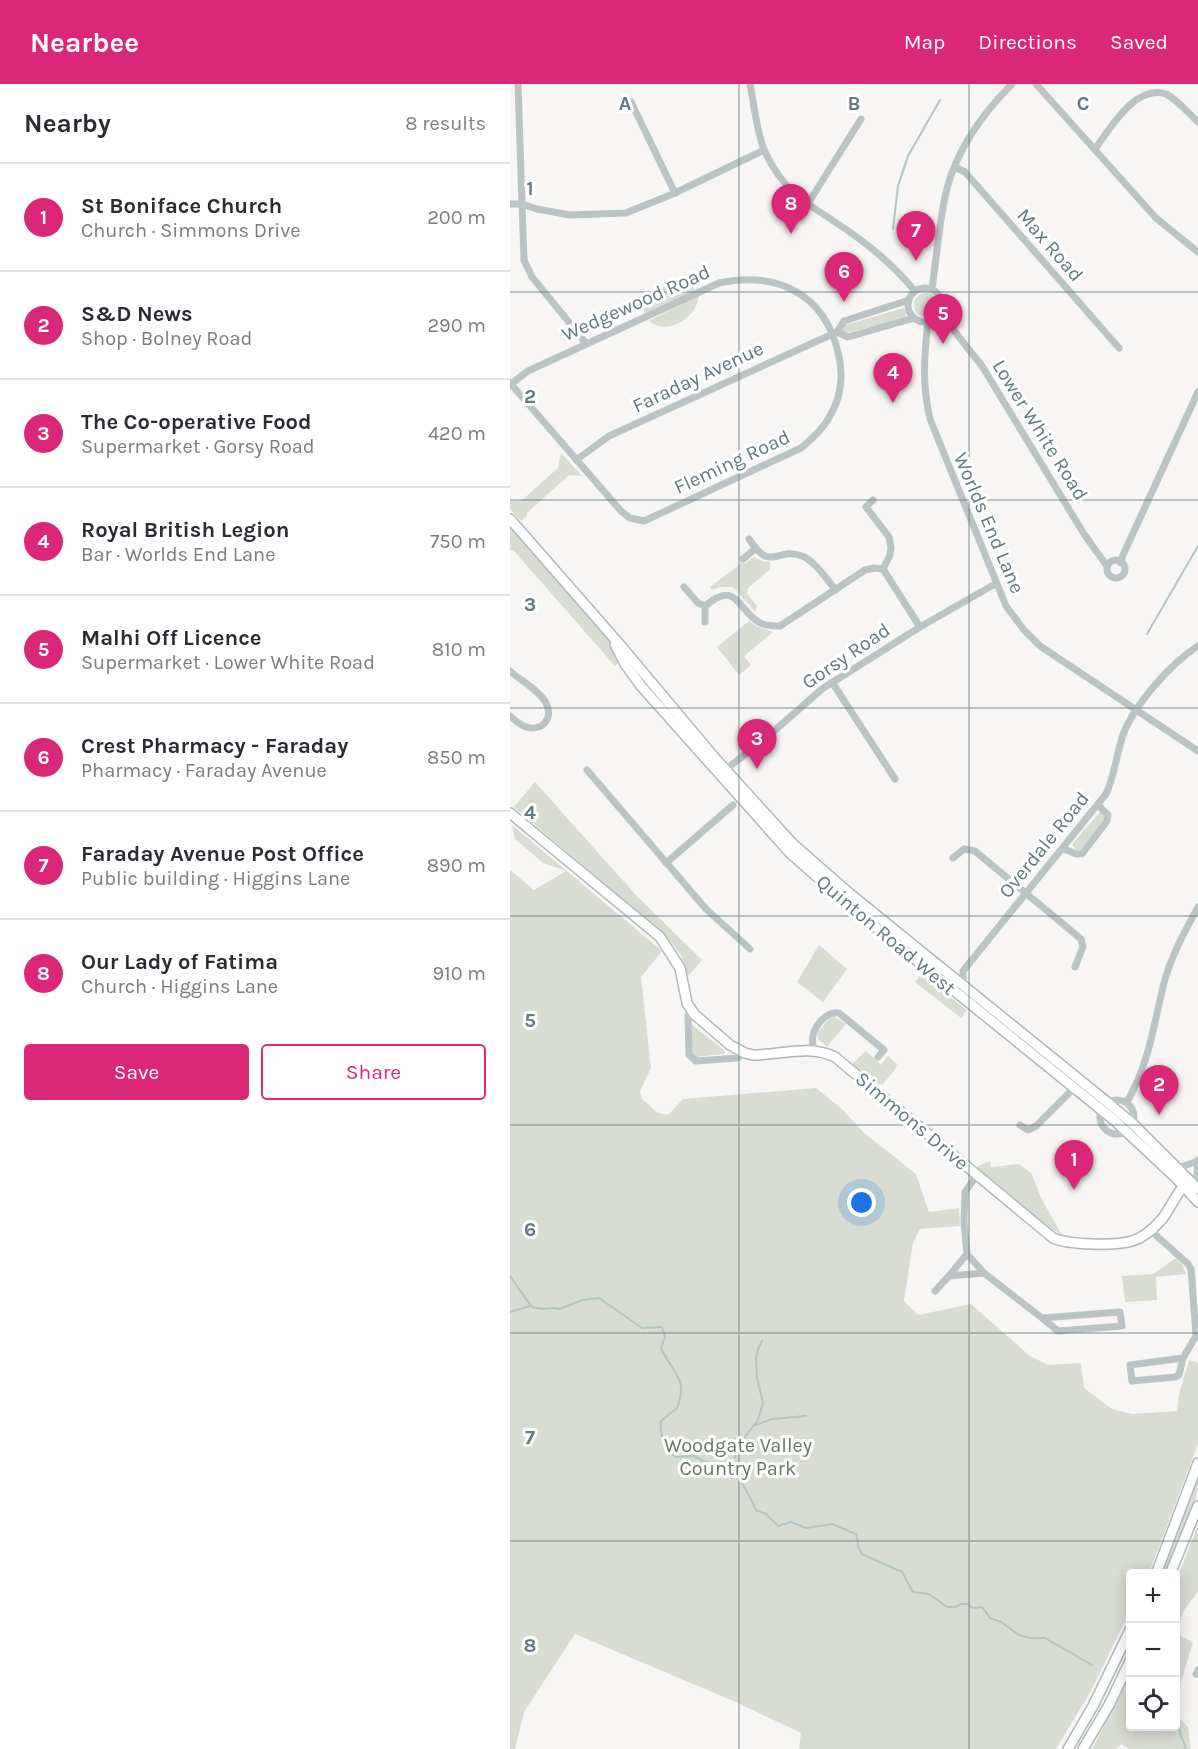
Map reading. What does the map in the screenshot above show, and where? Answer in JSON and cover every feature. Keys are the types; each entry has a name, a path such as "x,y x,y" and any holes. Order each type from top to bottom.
{"street":[{"path":"518,84 524,260 532,277 586,343"},
{"path":"750,84 764,150 780,179 807,205 864,243 902,275 915,291"},
{"path":"932,288 947,188 955,167 977,124 1012,84"},
{"path":"1036,84 1156,218 1198,252"},
{"path":"1095,149 1130,102 1138,95 1149,92 1167,95 1198,122"},
{"path":"631,102 675,193"},
{"path":"807,205 861,119"},
{"path":"510,204 522,204 570,215 627,213 675,193 764,150"},
{"name":"Max Road","path":"955,167 965,172 1119,348"},
{"name":"Wedgewood Road","path":"510,384 528,371 719,283 751,279 770,280 789,287 818,310 836,333"},
{"path":"932,288 941,297 943,307 937,318 928,322 914,318 909,309 909,300 915,291 932,288"},
{"name":"Faraday Avenue","path":"576,460 609,436 836,333 844,321 909,300"},
{"name":"Lower White Road","path":"940,313 982,366 1084,534 1107,566"},
{"name":"Faraday Avenue","path":"836,333 848,337 914,318"},
{"name":"Worlds End Lane","path":"928,322 923,367 924,393 930,419 995,584 1011,613 1040,646 1198,752"},
{"name":"Fleming Road","path":"510,384 621,511 630,518 644,521 801,448 818,434 828,420 839,394 840,359 836,333"},
{"path":"1121,562 1113,561 1107,566 1109,574 1113,577 1119,577 1124,570 1121,562 1123,555 1198,392"},
{"path":"873,500 866,507 889,537 891,547 883,569"},
{"name":"Quinton Road West","path":"510,519 746,793 793,844 944,978"},
{"path":"748,539 765,557 774,558 790,554 800,555 810,560 836,590"},
{"path":"743,559 755,549"},
{"path":"705,622 705,606 715,597 726,595 735,598 758,622 780,626 865,570 883,569"},
{"path":"883,569 920,627"},
{"name":"Gorsy Road","path":"726,770 832,682 995,584"},
{"path":"684,587 698,603 705,606"},
{"name":"Quinton Road West","path":"610,634 625,664 641,686 790,853 822,882 1104,1105 1191,1185"},
{"name":"Overdale Road","path":"963,971 1099,806 1112,782 1124,734 1138,711 1156,684 1172,666 1198,646"},
{"path":"510,671 543,698 548,705 549,716 544,724 534,729 523,727 510,716"},
{"path":"832,682 895,779"},
{"path":"586,770 706,909 750,948"},
{"path":"726,770 722,773 727,779 726,783"},
{"path":"666,863 733,805 733,791"},
{"path":"733,805 750,809 753,806 746,798 746,793"},
{"path":"1064,849 1082,854 1107,821 1108,815 1099,806"},
{"name":"Simmons Drive","path":"510,813 660,937 680,968 690,1008 688,1055 696,1061 737,1058 745,1053 761,1055 813,1051 828,1053 842,1062 1046,1233 1061,1241 1074,1244 1131,1241 1150,1230"},
{"path":"952,858 964,849 975,851 1081,939 1083,947 1075,967"},
{"path":"1126,1102 1139,1081 1147,1058 1165,981 1173,959 1198,907"},
{"path":"944,978 963,971 960,990"},
{"name":"Quinton Road West","path":"960,990 1074,1088 1104,1105"},
{"path":"690,1008 700,1020 730,1045 745,1053"},
{"path":"813,1051 813,1033 832,1012 838,1013 884,1050 878,1057"},
{"path":"1020,1125 1028,1130 1036,1126 1074,1088"},
{"path":"1117,1099 1126,1102 1132,1108 1134,1116 1130,1128 1115,1134 1104,1129 1099,1115 1104,1105 1117,1099"},
{"name":"Quinton Road West","path":"1130,1128 1178,1168 1191,1185 1198,1202"},
{"path":"1178,1168 1198,1160"},
{"path":"1183,1358 1130,1365 1132,1382 1179,1375 1183,1358 1196,1336 1191,1269 1150,1230 1191,1185 1198,1160"},
{"path":"977,1174 965,1192 964,1222 967,1254 984,1273 1058,1331 1122,1326 1120,1312 1042,1318"},
{"path":"934,1291 967,1254"},
{"path":"949,1276 984,1273"},
{"path":"1158,1569 1198,1463"},
{"path":"1172,1569 1198,1506"},
{"path":"1068,1749 1093,1706 1126,1640"},
{"path":"1083,1749 1126,1671"}],"green space":[{"path":"673,283 687,283 695,288 693,292 644,313 649,297"},
{"path":"926,293 935,296 938,305 935,314 926,317 917,314 914,305 917,296"},
{"path":"699,295 693,311 680,322 664,327 649,321"},
{"path":"904,308 907,318 846,333 842,332 841,329 845,325"},
{"path":"561,453 582,476 569,475 521,521 510,509 510,501 521,501 558,468"},
{"path":"510,524 616,649 619,661 615,666 514,551 510,550"},
{"path":"754,557 770,562 770,569 748,588 747,594 757,606 755,611 733,587 720,587 712,590 710,587 743,562 744,564"},
{"path":"749,621 773,632 744,656 751,665 739,675 717,647"},
{"path":"535,782 634,893 702,960 688,976 681,955 667,937 514,807"},
{"path":"1100,812 1105,818 1081,850 1076,850 1072,844"},
{"name":"Woodgate Valley Country Park","path":"512,825 662,951 641,977 651,1068 640,1091 642,1099 658,1113 668,1115 683,1099 816,1088 843,1110 863,1132 916,1174 929,1212 959,1208 960,1226 920,1229 913,1243 904,1301 918,1315 971,1304 1030,1356 1048,1365 1081,1363 1084,1388 1112,1409 1132,1414 1177,1411 1179,1394 1189,1360 1198,1363 1198,1444 1151,1569 1126,1569 1126,1619 1091,1691 1056,1749 799,1749 801,1733 738,1703 575,1634 524,1712 515,1749 510,1749 510,870 534,890 566,871 543,863 515,839"},
{"path":"819,945 847,969 823,1002 797,982"},
{"path":"921,974 967,1010 961,1018 915,982"},
{"path":"835,1017 846,1024 827,1047 818,1039 817,1033 830,1018"},
{"path":"691,1024 725,1051 724,1054 696,1057 692,1053"},
{"path":"866,1051 881,1065 888,1056 897,1064 895,1070 882,1085 852,1064"},
{"path":"990,1161 991,1167 1019,1164 1032,1174 1041,1198 1062,1235 976,1167"},
{"path":"1176,1258 1182,1264 1186,1274 1156,1277 1157,1300 1125,1302 1122,1276 1153,1274"},
{"path":"1198,1478 1195,1503 1187,1527 1168,1569 1163,1569"},
{"path":"1198,1525 1198,1592 1184,1610 1180,1620 1180,1571"},
{"path":"1180,1636 1193,1642 1180,1683"},
{"path":"1126,1684 1126,1731 1180,1731 1180,1719 1188,1727 1191,1749 1128,1749 1122,1744 1116,1749 1092,1749"}],"waterway":[{"path":"893,229 898,186 908,156 940,100"},
{"path":"1147,634 1198,546"},
{"path":"510,1276 531,1306 535,1308 560,1309 582,1300 599,1298 642,1328 662,1327 665,1337 661,1348 678,1376 681,1389 677,1408 661,1421 661,1431 666,1446 676,1457 694,1456 721,1470 735,1469 756,1510 766,1514 778,1526 791,1522 806,1528 832,1524 856,1534 862,1554 902,1572 913,1592 929,1594 947,1607 961,1604 967,1604 973,1608 982,1607 990,1618 1001,1622 1019,1635 1045,1638 1092,1665"},
{"path":"510,1312 530,1306"},
{"path":"735,1458 739,1444 758,1420 763,1403 757,1378 756,1359 762,1341"},
{"path":"756,1425 772,1419 806,1416"},
{"path":"1180,1731 1186,1749"}],"place":[{"name":"Our Lady of Fatima","path":"791,234"},
{"name":"Faraday Avenue Post Office","path":"916,261"},
{"name":"Crest Pharmacy - Faraday","path":"844,302"},
{"name":"Malhi Off Licence","path":"943,344"},
{"name":"Royal British Legion","path":"893,403"},
{"name":"The Co-operative Food","path":"757,769"},
{"name":"S&D News","path":"1159,1115"},
{"name":"St Boniface Church","path":"1074,1190"}]}
